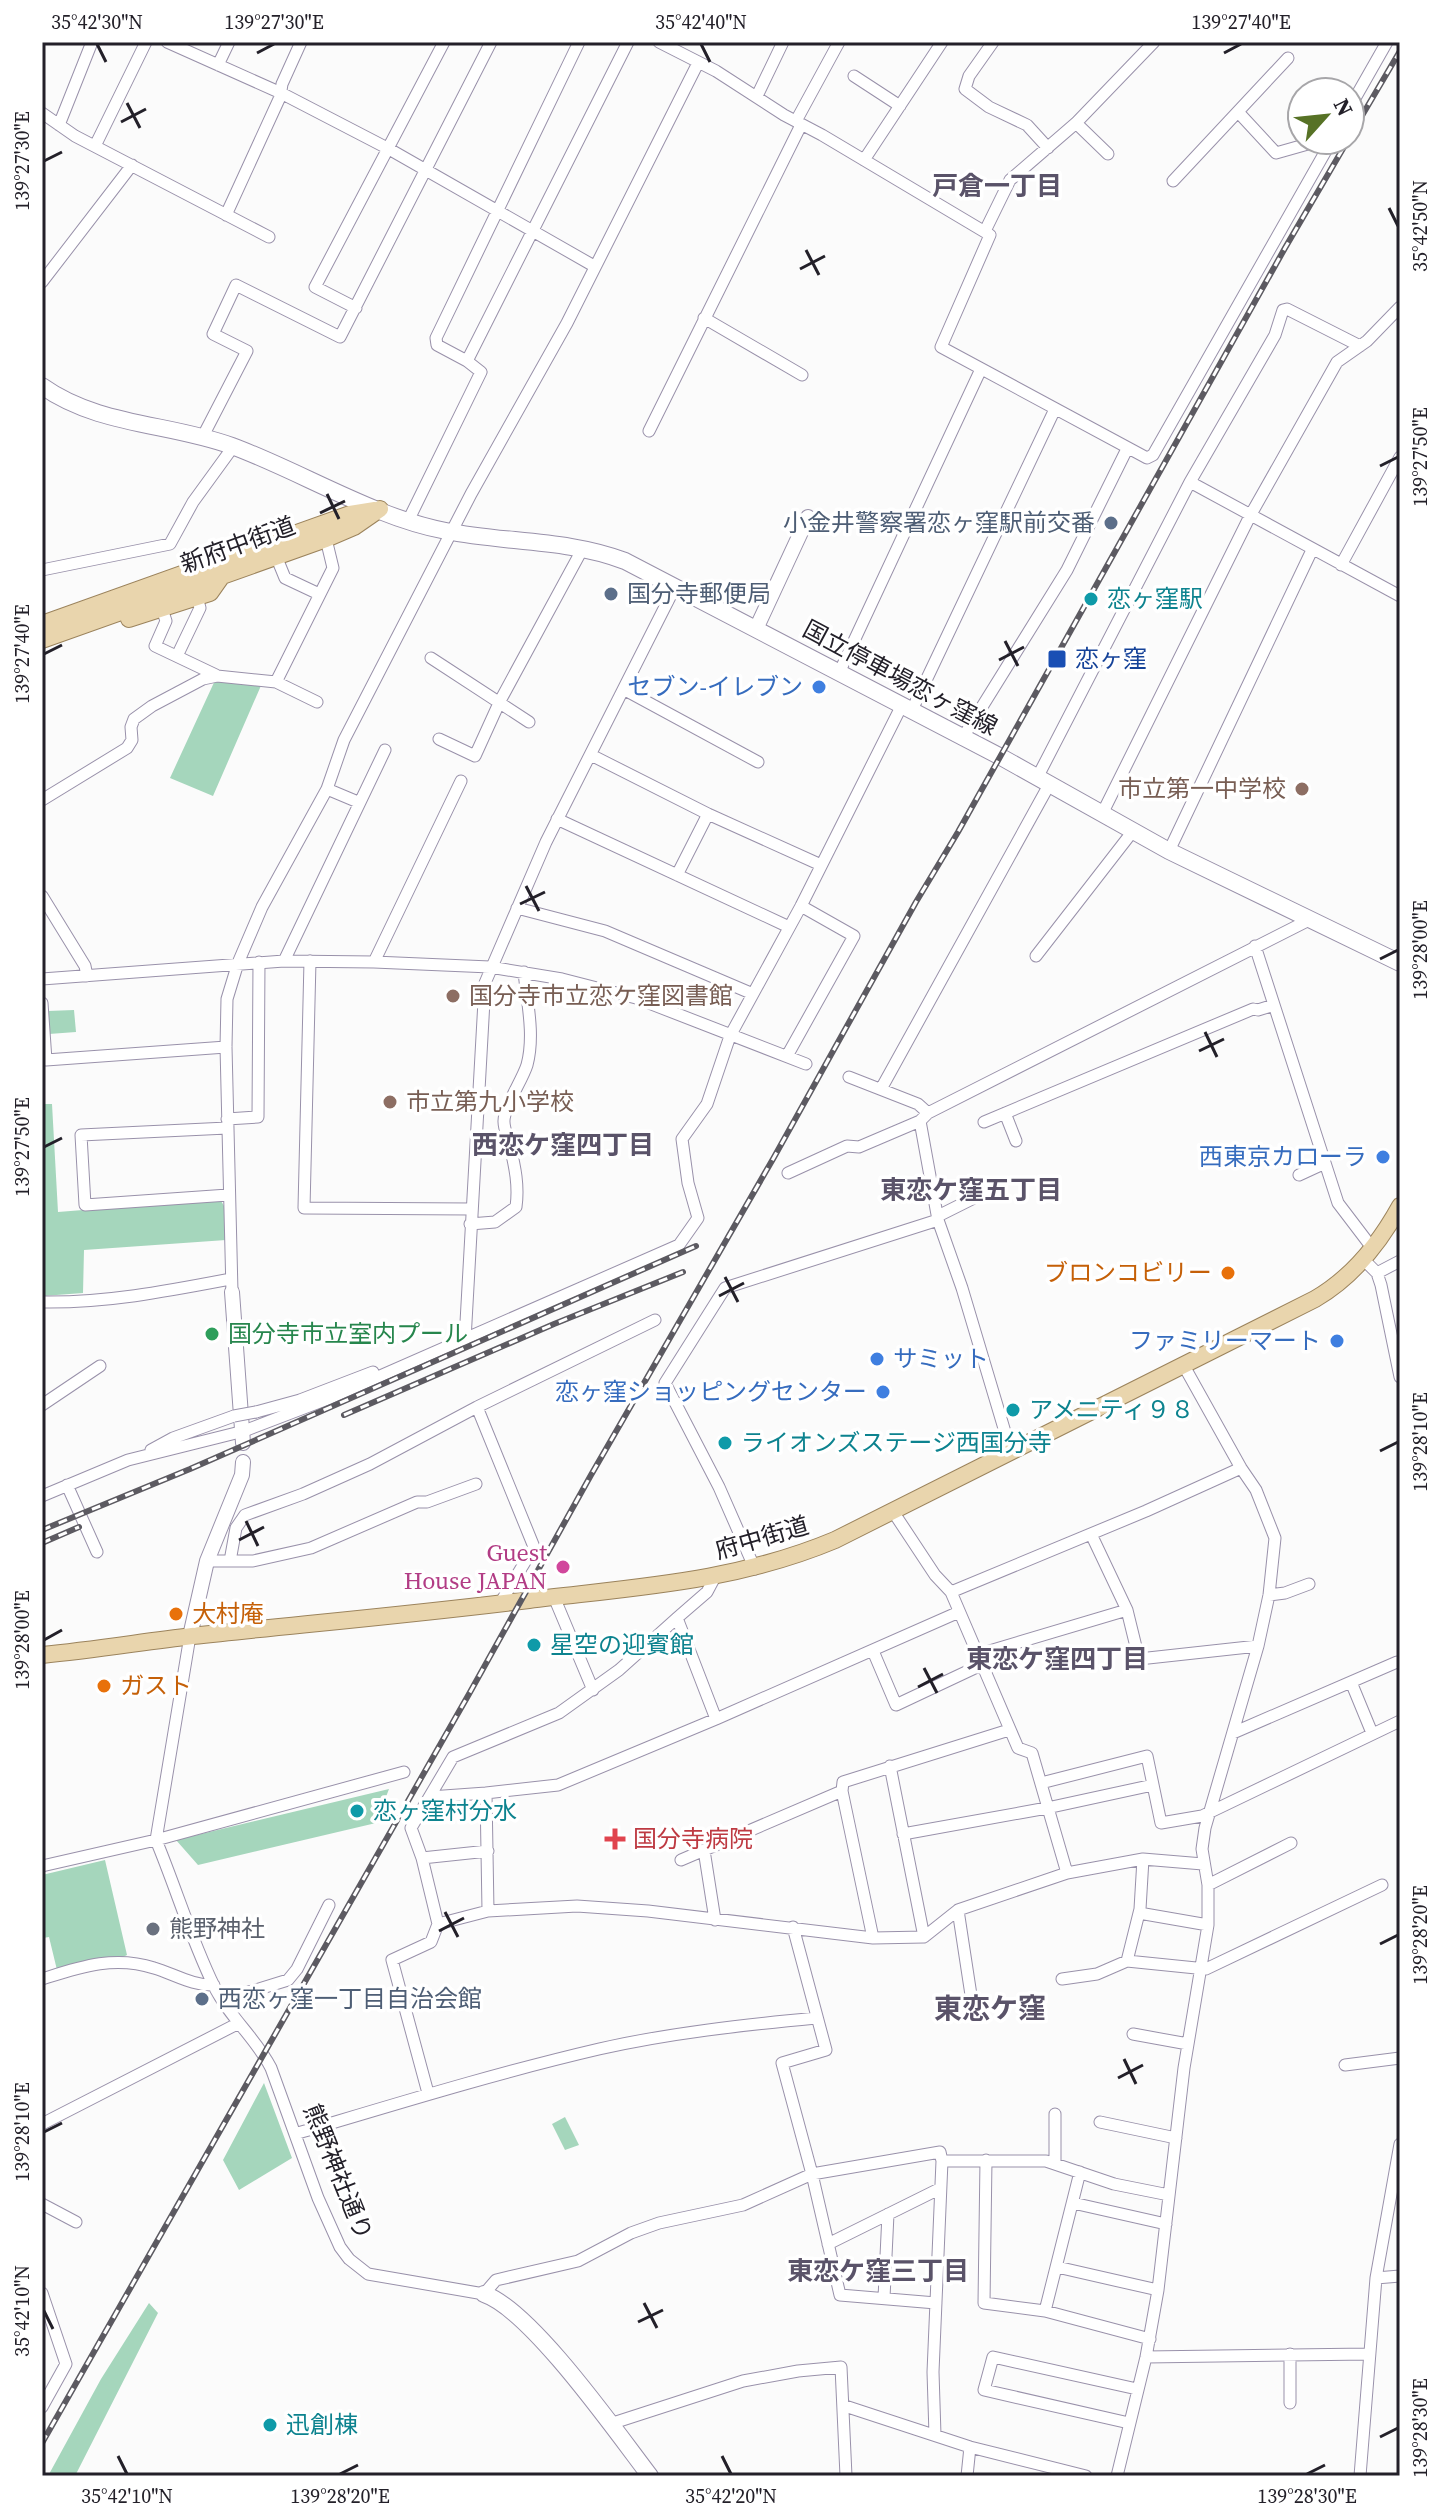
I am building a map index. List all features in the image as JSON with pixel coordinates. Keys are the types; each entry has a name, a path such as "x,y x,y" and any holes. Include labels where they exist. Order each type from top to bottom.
{"main road":[{"name":"国立停車場恋ヶ窪線","path":"42,386 71,404 100,415 233,447 408,521 452,532 583,548 625,561 1169,851 1400,963"},
{"name":"新府中街道","path":"42,640 326,539 354,527 380,509"},
{"name":"新府中街道","path":"42,624 350,514 380,509"},
{"path":"115,614 134,619 210,593 222,576"},
{"name":"府中街道","path":"44,1651 498,1605 715,1577 788,1559 835,1540 1315,1299 1345,1278 1368,1254 1400,1206"},
{"name":"熊野神社通り","path":"484,2294 506,2306 539,2339 650,2476"}],"street":[{"path":"59,125 92,42"},
{"path":"95,146 146,42"},
{"path":"167,42 281,93 389,149 594,266"},
{"path":"218,65 229,42"},
{"path":"226,215 301,42"},
{"path":"356,308 315,287 444,42"},
{"path":"202,438 247,351 213,334 236,285 340,337 491,42"},
{"path":"408,521 481,372 437,345 436,338 579,42"},
{"path":"467,361 628,42"},
{"path":"659,42 757,96 990,235 941,347 1147,458 1153,455 1323,156"},
{"path":"757,96 783,42"},
{"path":"649,431 839,42"},
{"path":"864,160 942,42"},
{"path":"993,42 969,76 965,89 989,107 1027,125 1048,148"},
{"path":"985,231 1010,180 1076,123 1154,42"},
{"path":"1366,79 1387,42"},
{"path":"1173,181 1288,58"},
{"path":"244,1437 232,1285 226,1047 227,999 238,963 262,907 327,789 344,740 490,459 567,323 698,63"},
{"path":"854,76 900,106"},
{"path":"42,113 95,146 269,237"},
{"path":"1239,113 1276,153 1286,150"},
{"path":"1076,123 1108,154"},
{"path":"42,282 132,165"},
{"path":"1102,814 1250,516 1337,362 1360,346 1400,307"},
{"path":"881,1089 1043,782 1190,482 1275,335 1283,310 1287,309 1360,346"},
{"path":"704,318 802,375"},
{"path":"839,673 981,369"},
{"path":"132,1459 244,1437 679,1245 698,1218 688,1183 682,1139 707,1104 730,1036 906,709 1055,409"},
{"path":"42,570 170,544 193,502 233,447"},
{"path":"962,739 1067,570 1127,449"},
{"path":"1341,565 1400,457"},
{"path":"1190,482 1400,596"},
{"path":"756,629 808,517"},
{"path":"276,682 333,568 326,539"},
{"path":"439,739 475,756 500,701 583,548"},
{"path":"1169,851 1312,550"},
{"path":"276,556 285,578 319,594"},
{"path":"465,1340 485,983 557,819 675,587"},
{"path":"177,656 200,608 197,597"},
{"path":"162,609 166,621 155,646 217,676 276,682 317,702"},
{"path":"431,658 529,722"},
{"path":"42,800 127,748 132,740 134,719 142,713 193,683 217,676"},
{"path":"625,690 758,762"},
{"path":"284,961 385,750"},
{"path":"591,755 708,814 821,865"},
{"path":"374,962 461,781"},
{"path":"327,789 358,802"},
{"path":"677,875 708,814"},
{"path":"557,819 789,927"},
{"path":"1036,956 1133,831"},
{"path":"42,896 85,966 87,976"},
{"path":"787,1056 854,936 801,906"},
{"path":"517,908 605,931 753,994"},
{"path":"788,1173 847,1146 859,1147 924,1117 1311,919"},
{"path":"1255,946 1338,1203 1368,1254 1395,1323 1400,1377"},
{"path":"42,979 284,961 490,967 636,998 806,1064"},
{"path":"310,961 304,1208 471,1209"},
{"path":"228,1195 85,1205 81,1135 227,1124 258,1117 259,962"},
{"path":"470,1224 495,1222 516,1207 515,1164 504,1120 528,1061 530,1031 524,972"},
{"path":"42,1003 46,1060 226,1047"},
{"path":"984,1122 1239,1014 1274,1005"},
{"path":"849,1077 918,1104 924,1117 938,1218 1011,1452"},
{"path":"1005,1113 1016,1141"},
{"path":"1299,1175 1325,1163"},
{"path":"755,1569 719,1487 665,1383 725,1288 938,1218 994,1188"},
{"path":"1377,1273 1400,1261"},
{"path":"42,1302 73,1303 232,1285"},
{"path":"230,1561 236,1528 245,1515 303,1494 370,1464 477,1407 655,1320"},
{"path":"42,1405 100,1366"},
{"path":"1117,2476 1150,2339 1188,2044 1208,1925 1208,1885 1203,1864 1205,1828 1258,1646 1269,1595 1275,1538 1256,1490 1184,1366"},
{"path":"42,1496 132,1459 173,1438 234,1416 300,1400 372,1372 382,1375"},
{"path":"477,1407 534,1547 498,1605"},
{"path":"156,1840 190,1636 207,1561 242,1475 243,1462"},
{"path":"951,1592 1241,1468"},
{"path":"207,1561 253,1561 311,1548 417,1502 427,1502 476,1484"},
{"path":"67,1485 97,1552"},
{"path":"892,1510 935,1575 951,1592 1018,1748 1032,1753 1067,1873"},
{"path":"1091,1534 1127,1610 1139,1659 1258,1646"},
{"path":"428,2093 392,1960 431,1942 438,1924 422,1858 411,1828 453,1757 540,1723 593,1690 707,1592 715,1577"},
{"path":"1269,1595 1309,1584"},
{"path":"554,1597 593,1690"},
{"path":"873,1651 896,1705 979,1660 1127,1610"},
{"path":"430,1797 558,1785 959,1612"},
{"path":"677,1618 716,1719"},
{"path":"1233,1733 1397,1662"},
{"path":"1351,1682 1372,1733"},
{"path":"1041,1783 1147,1756 1161,1823 1210,1812 1400,1721"},
{"path":"873,1938 842,1791 843,1782 1009,1730"},
{"path":"890,1766 924,1937"},
{"path":"42,1866 156,1840 404,1772"},
{"path":"903,1834 1153,1785"},
{"path":"681,1860 842,1791"},
{"path":"486,1793 488,1911"},
{"name":"熊野神社通り","path":"156,1840 214,1985 237,2024 267,2060 340,2247 358,2268 368,2274 484,2294"},
{"path":"1208,1885 1291,1843"},
{"path":"704,1850 715,1920"},
{"path":"422,1858 488,1851"},
{"path":"438,1924 488,1911 577,1906 873,1938 924,1937 958,1910 1067,1873 1143,1859 1203,1864"},
{"path":"1127,1961 1139,1913 1143,1859"},
{"path":"1062,1979 1097,1974 1127,1961 1206,1969 1382,1885"},
{"path":"223,2000 288,1980 297,1969 329,1905"},
{"path":"958,1910 971,1995"},
{"path":"1139,1913 1208,1925"},
{"path":"793,1927 826,2050 782,2063 840,2295 936,2303"},
{"path":"42,1979 91,1964 110,1962 151,1967 202,1986 214,1985"},
{"path":"295,2134 428,2093 601,2049 733,2025 816,2018"},
{"path":"42,2124 237,2024"},
{"path":"1133,2034 1188,2044"},
{"path":"1345,2065 1400,2058"},
{"path":"1055,2114 1055,2163"},
{"path":"1100,2122 1176,2138"},
{"path":"1360,2476 1376,2278 1400,2144"},
{"path":"484,2294 496,2280 578,2261 631,2233 659,2223 743,2205 812,2174 940,2152 933,2372 935,2435"},
{"path":"986,2160 984,2303 1045,2311 1150,2339"},
{"path":"942,2161 1055,2163 1114,2184 1169,2195"},
{"path":"1045,2311 1080,2172"},
{"path":"828,2244 939,2189"},
{"path":"1073,2203 1166,2224"},
{"path":"42,2204 76,2222"},
{"path":"884,2298 888,2214"},
{"path":"1057,2267 1158,2290"},
{"path":"1376,2278 1400,2276"},
{"path":"42,2293 47,2323 66,2364 42,2407"},
{"path":"1290,2354 1290,2403"},
{"path":"1146,2357 1369,2354"},
{"path":"1129,2423 984,2390 993,2357 1137,2389"},
{"path":"610,2424 743,2381 841,2367 846,2476"},
{"path":"845,2406 970,2447 1086,2476"},
{"path":"967,2476 970,2447"}],"green space":[{"path":"217,676 263,681 213,796 170,778"},
{"path":"74,1010 76,1032 49,1034 48,1011"},
{"path":"42,1086 43,1104 52,1104 58,1212 220,1199 224,1206 226,1240 84,1250 83,1293 43,1296"},
{"path":"389,1789 376,1823 198,1865 176,1840"},
{"path":"105,1860 127,1955 119,1959 90,1960 57,1970 49,1937 43,1938 42,1935 42,1875"},
{"path":"264,2083 292,2158 239,2190 223,2160"},
{"path":"565,2117 579,2145 565,2150 552,2124"},
{"path":"149,2303 158,2313 75,2476 48,2476 101,2379"}],"railway":[{"path":"1366,109 1400,51"},
{"path":"42,2443 773,1159 1339,156"},
{"path":"42,1530 190,1469 696,1246"},
{"path":"344,1415 683,1272"},
{"path":"42,1543 79,1527"}],"place":[{"name":"小金井警察署恋ヶ窪駅前交番","path":"1111,523"},
{"name":"国分寺郵便局","path":"611,594"},
{"name":"恋ヶ窪駅","path":"1091,599"},
{"name":"恋ヶ窪","path":"1057,659"},
{"name":"セブン-イレブン","path":"819,687"},
{"name":"市立第一中学校","path":"1302,789"},
{"name":"国分寺市立恋ケ窪図書館","path":"453,996"},
{"name":"市立第九小学校","path":"390,1102"},
{"name":"西東京カローラ","path":"1383,1157"},
{"name":"ブロンコビリー","path":"1228,1273"},
{"name":"国分寺市立室内プール","path":"212,1334"},
{"name":"ファミリーマート","path":"1337,1341"},
{"name":"サミット","path":"877,1359"},
{"name":"恋ヶ窪ショッピングセンター","path":"883,1392"},
{"name":"アメニティ９８","path":"1013,1410"},
{"name":"ライオンズステージ西国分寺","path":"725,1443"},
{"name":"Guest House JAPAN","path":"563,1567"},
{"name":"大村庵","path":"176,1614"},
{"name":"星空の迎賓館","path":"534,1645"},
{"name":"ガスト","path":"104,1686"},
{"name":"恋ヶ窪村分水","path":"357,1811"},
{"name":"国分寺病院","path":"615,1839"},
{"name":"熊野神社","path":"153,1929"},
{"name":"西恋ヶ窪一丁目自治会館","path":"202,1999"},
{"name":"迅創棟","path":"270,2425"}],"district":[{"name":"戸倉一丁目","path":"997,186"},
{"name":"西恋ケ窪四丁目","path":"563,1145"},
{"name":"東恋ケ窪五丁目","path":"971,1190"},
{"name":"東恋ケ窪四丁目","path":"1057,1659"},
{"name":"東恋ケ窪","path":"990,2008"},
{"name":"東恋ケ窪三丁目","path":"878,2271"}]}
